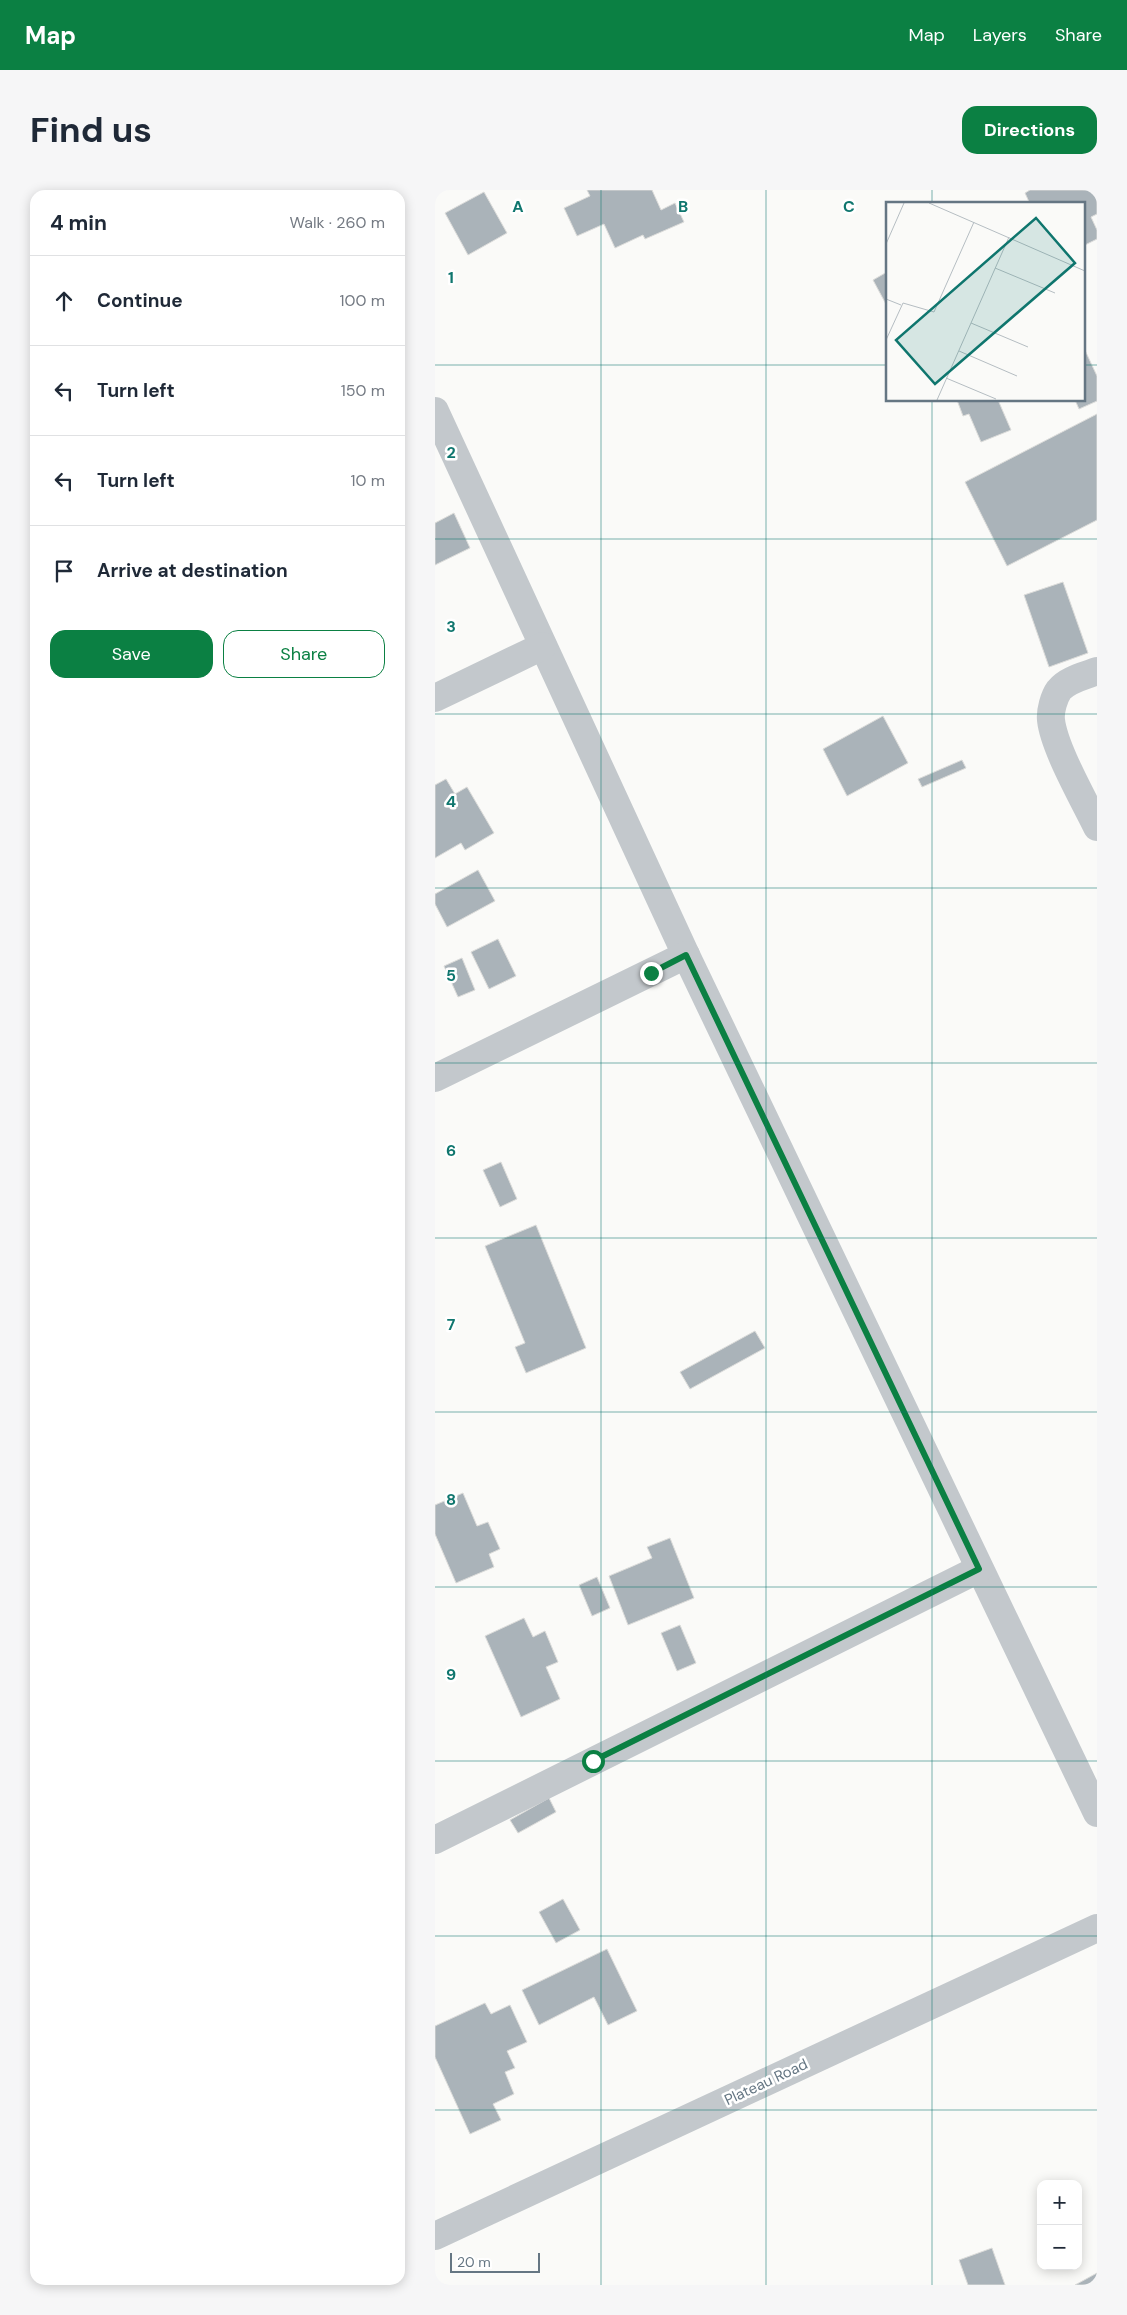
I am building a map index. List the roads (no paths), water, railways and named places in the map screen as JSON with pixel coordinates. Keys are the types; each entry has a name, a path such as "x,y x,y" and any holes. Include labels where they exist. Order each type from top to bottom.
{"street":[{"path":"435,411 686,955 1097,1813"},
{"path":"435,698 543,646"},
{"path":"1097,671 1069,682 1059,690 1054,701 1051,719 1061,751 1097,827"},
{"path":"435,1078 686,955"},
{"path":"435,1840 979,1569"},
{"name":"Plateau Road","path":"435,2236 1097,1928"}]}
